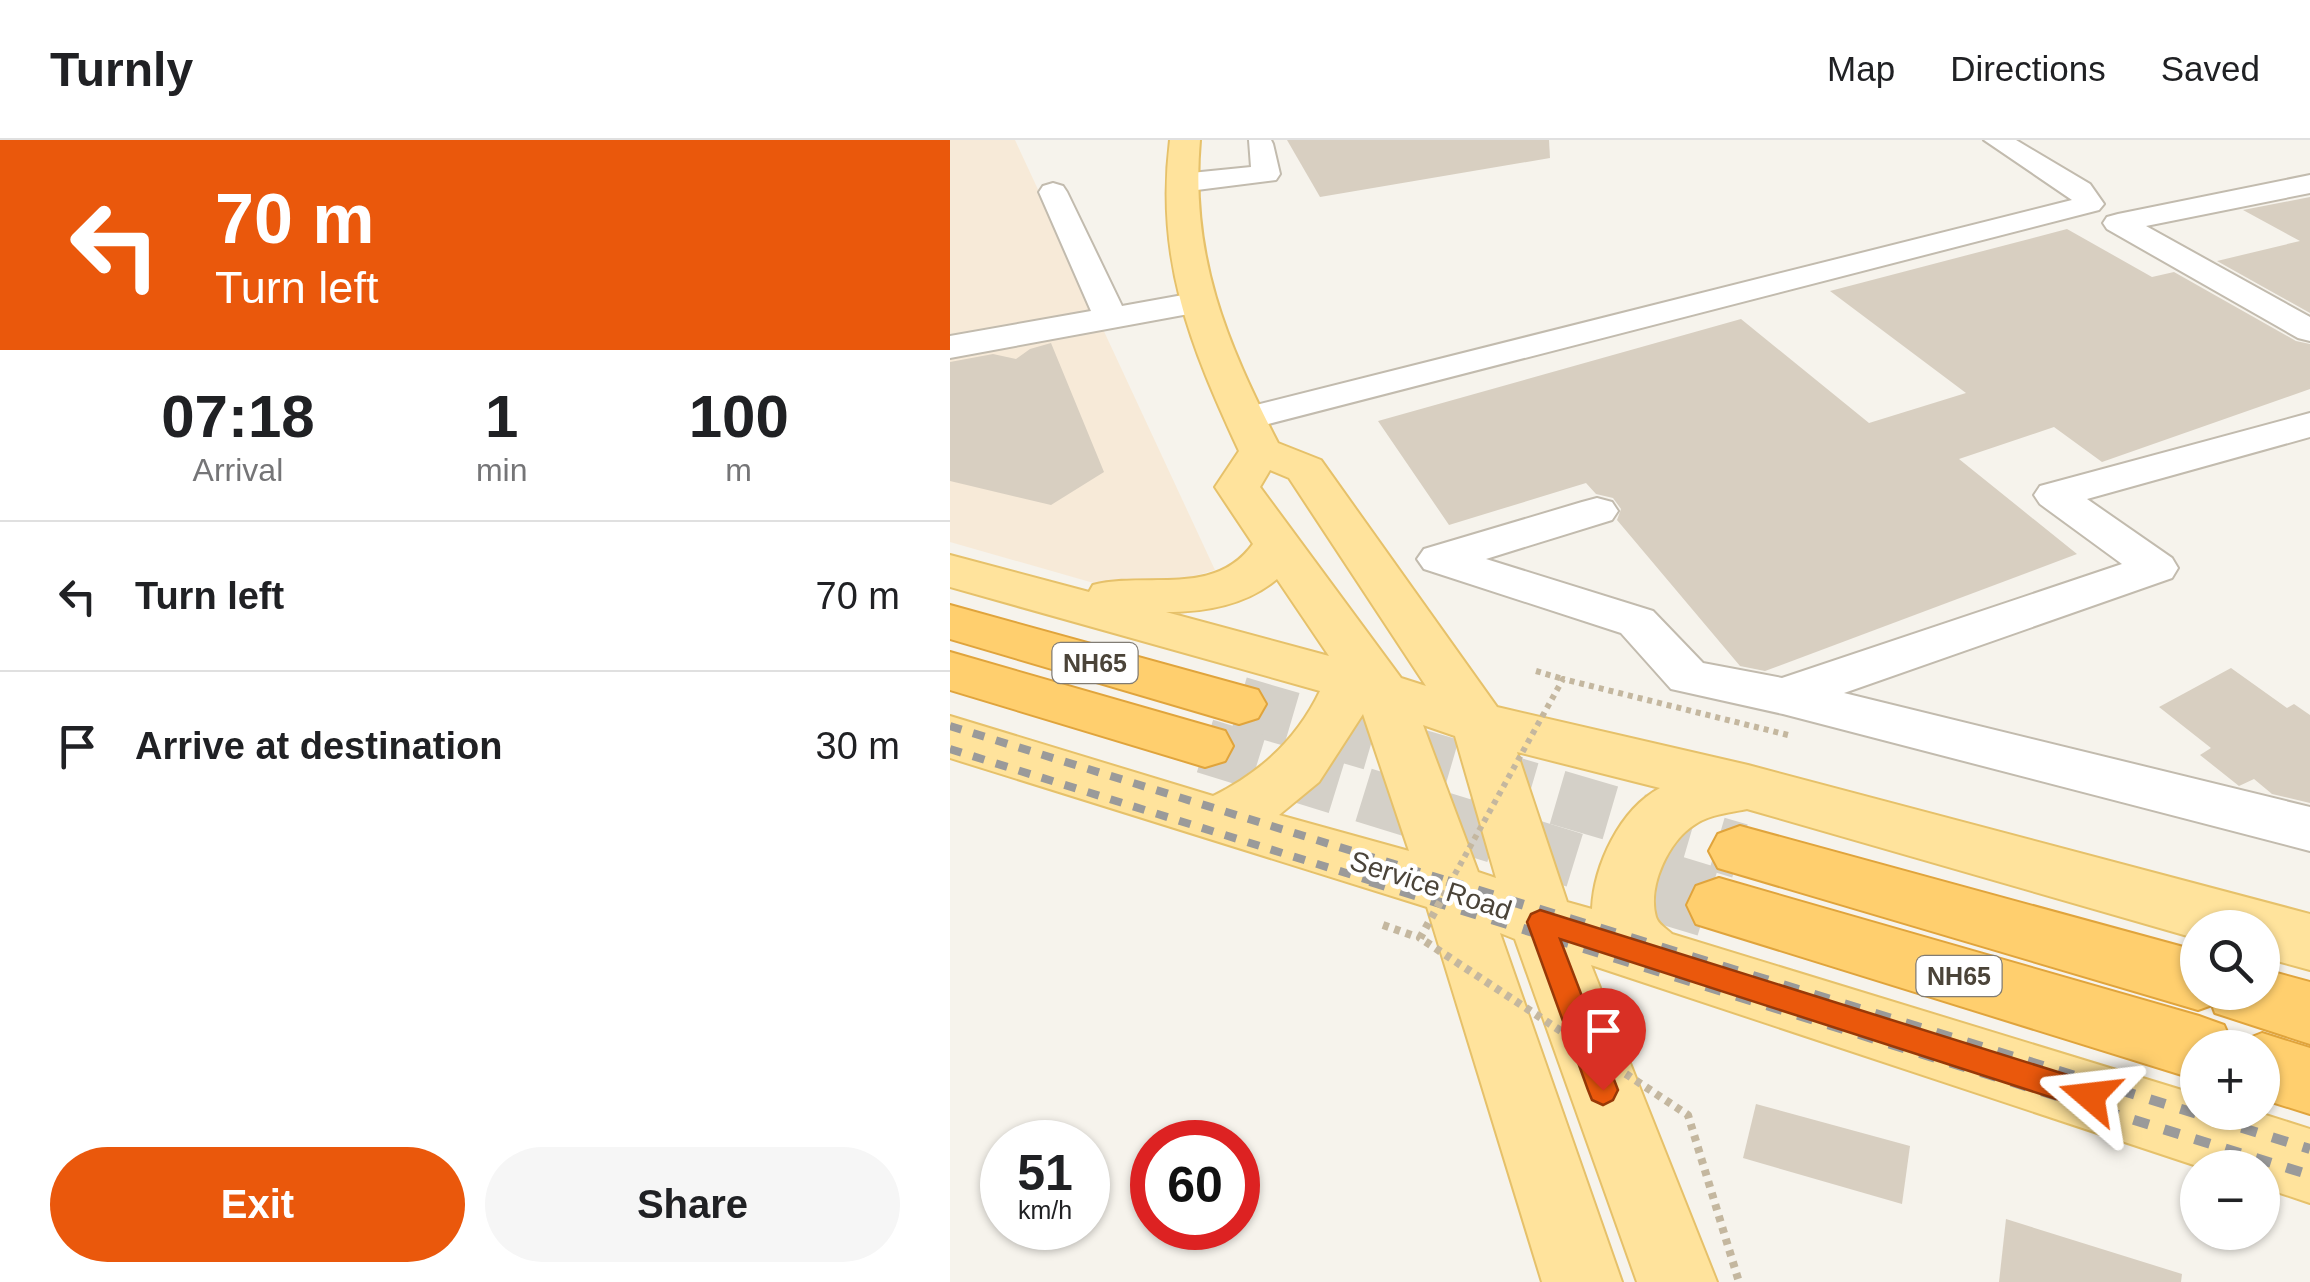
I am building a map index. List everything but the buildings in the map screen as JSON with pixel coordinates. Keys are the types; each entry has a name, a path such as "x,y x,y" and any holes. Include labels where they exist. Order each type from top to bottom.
{"highway":[{"name":"NH65","path":"950,622 1240,704"},
{"name":"NH65","path":"950,671 1206,746"},
{"name":"NH65","path":"2180,977 1730,878 2180,1041"},
{"path":"2280,1004 2310,1013"},
{"path":"2280,1071 2310,1080"}],"main road":[{"path":"1185,140 1181,226 1194,303 1253,435 1305,469 1479,723 1540,922 1677,1282"},
{"path":"1253,435 1238,487 1368,689 1437,913 1582,1282"},
{"path":"1074,605 1114,596 1224,590 1245,584 1264,569 1277,545"},
{"path":"950,571 1479,723 1748,787 2194,910"},
{"path":"1217,821 1276,789 1301,767 1368,689"},
{"name":"Service Road","path":"950,737 1217,821 1437,913 1540,922 2310,1166"},
{"path":"1652,957 1627,932 1623,911 1644,842 1656,822 1692,799 1748,787"},
{"path":"2280,934 2310,942"}],"lane":[{"path":"1253,435 2089,204 2080,190 1997,140"},
{"path":"1181,183 1268,188 1260,144"},
{"path":"2310,184 2118,223 2310,330"},
{"path":"1053,192 1111,320"},
{"path":"950,347 1194,303"},
{"path":"1788,716 2156,568 2055,496 2310,425"},
{"path":"1379,577 1597,511"},
{"path":"1440,559 1636,622 1688,676 1788,716 2310,829"}],"path":[{"path":"1536,672 1788,716"},
{"path":"1383,925 1437,913 1563,679"},
{"path":"1437,913 1688,1114 1739,1282"}],"shaded area":[{"path":"950,140 1015,140 1215,570 1132,594 950,542"}],"tunnel":[{"path":"1239,704 1740,851"},
{"path":"1205,746 1648,883"},
{"path":"1640,881 1719,905"}],"railway":[{"path":"950,726 1455,883"},
{"path":"950,749 1378,883"},
{"path":"1370,881 2310,1175"},
{"path":"1447,881 2310,1149"}],"route":[{"path":"1603,1090 1540,922 2090,1096"}]}
